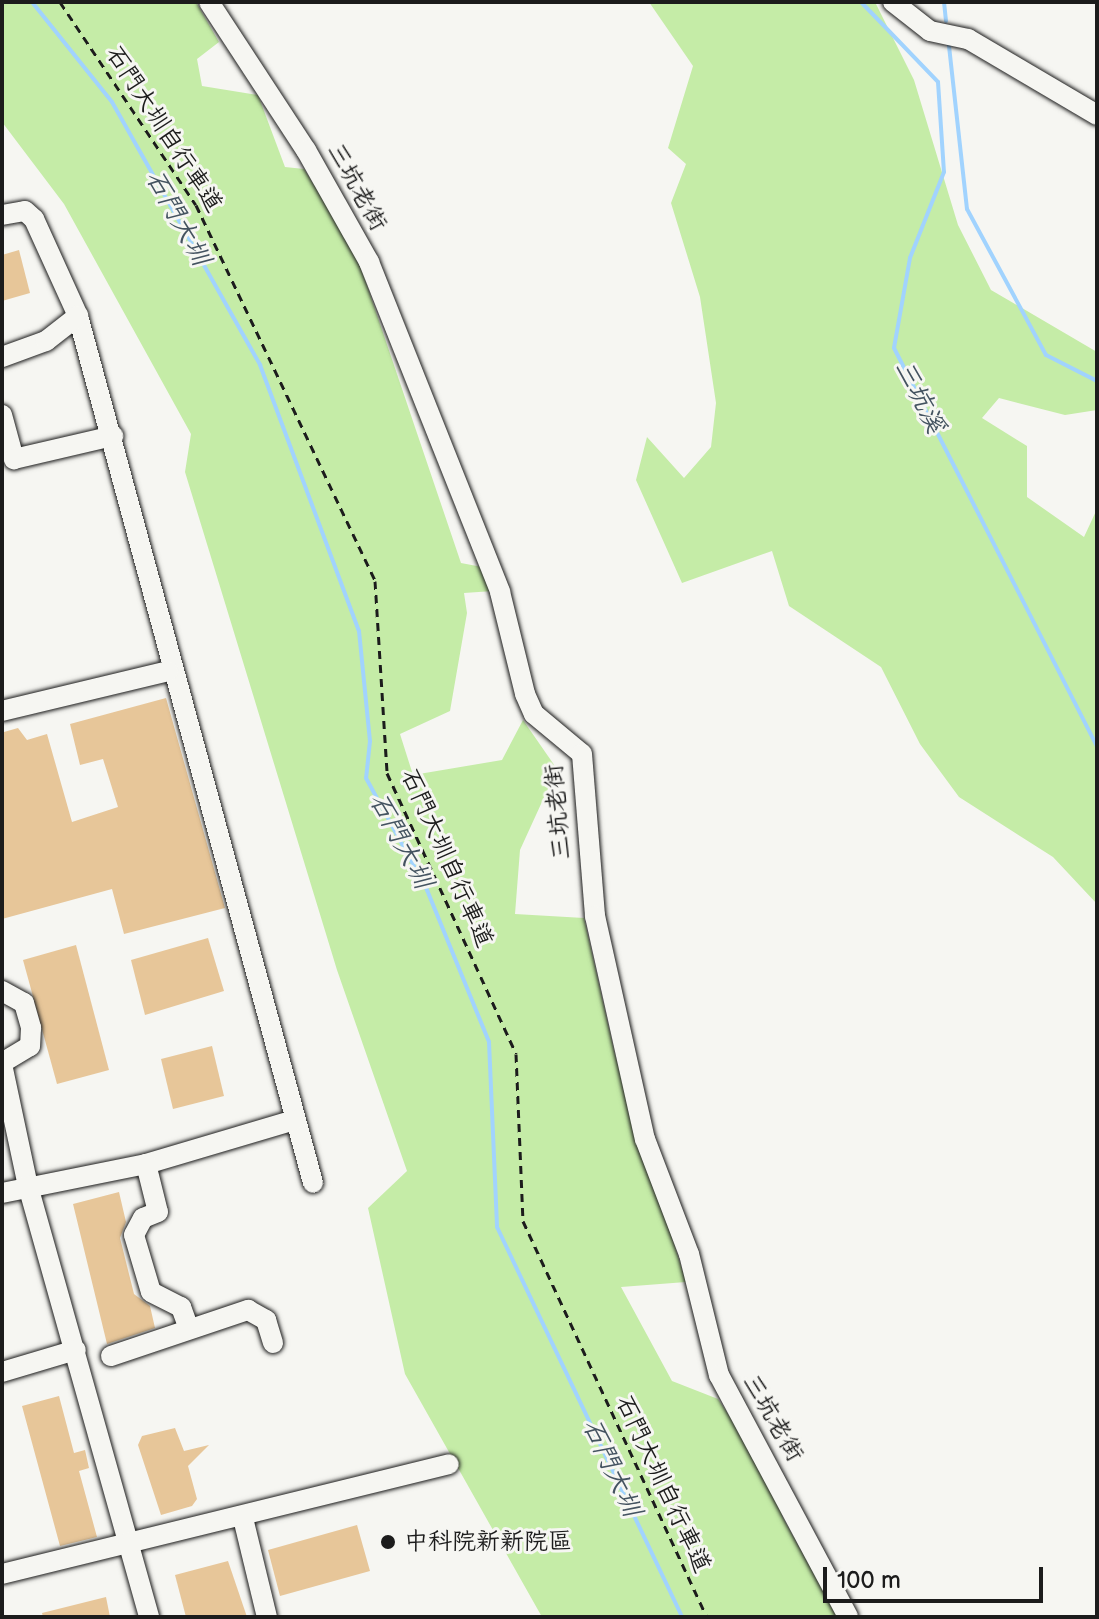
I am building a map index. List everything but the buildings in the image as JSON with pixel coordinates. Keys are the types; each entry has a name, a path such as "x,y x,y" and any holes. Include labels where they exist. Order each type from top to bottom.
{"street":[{"name":"三坑老街","path":"209,2 306,150 369,262 500,592 525,694 534,714 582,754 595,916 645,1139 689,1254 719,1375 848,1617"},
{"path":"893,2 930,31 968,39 1097,115"},
{"path":"2,215 25,211 34,219 78,316 113,436 168,671 313,1183"},
{"path":"2,357 46,341 78,316"},
{"path":"2,415 14,459 113,436"},
{"path":"2,711 168,671"},
{"path":"2,991 24,1003 31,1028 30,1046 2,1064 28,1186 149,1617"},
{"path":"2,1193 146,1164 295,1120"},
{"path":"146,1164 158,1212 143,1218 134,1235 151,1292 181,1307 189,1329"},
{"path":"111,1356 189,1329 259,1311 273,1343"},
{"path":"2,1372 76,1350"},
{"path":"2,1574 130,1541 243,1518 449,1464"},
{"path":"243,1518 267,1617"}],"path":[{"name":"石門大圳自行車道","path":"60,2 196,205 375,581 387,773 516,1054 523,1221 707,1617"}],"green space":[{"path":"2,2 196,2 219,42 197,59 202,86 258,95 285,167 304,169 355,250 461,563 482,567 493,591 464,593 467,613 450,711 400,734 413,775 502,760 523,720 557,769 520,850 515,914 584,918 615,1055 686,1282 621,1287 672,1381 718,1399 768,1473 783,1518 838,1617 542,1617 405,1374 368,1208 407,1171 337,970 185,472 191,434 64,204 2,122"},
{"path":"649,2 875,2 914,80 958,225 991,290 1097,352 1097,410 1065,415 999,398 982,418 1027,446 1027,497 1084,537 1097,509 1097,904 1053,857 959,797 920,744 881,667 789,606 772,551 682,583 636,480 647,437 684,478 711,447 716,403 700,297 671,203 686,164 668,148 693,66"}],"waterway":[{"name":"石門大圳","path":"32,2 112,102 260,365 359,631 370,741 366,778 427,890 489,1042 497,1227 682,1617"},
{"name":"三坑溪","path":"861,2 938,82 944,172 910,258 894,348 1097,747"},
{"path":"944,2 946,21"},
{"path":"949,46 967,209 1046,355 1097,381"}],"place":[{"name":"中科院新新院區","path":"388,1542"}]}
